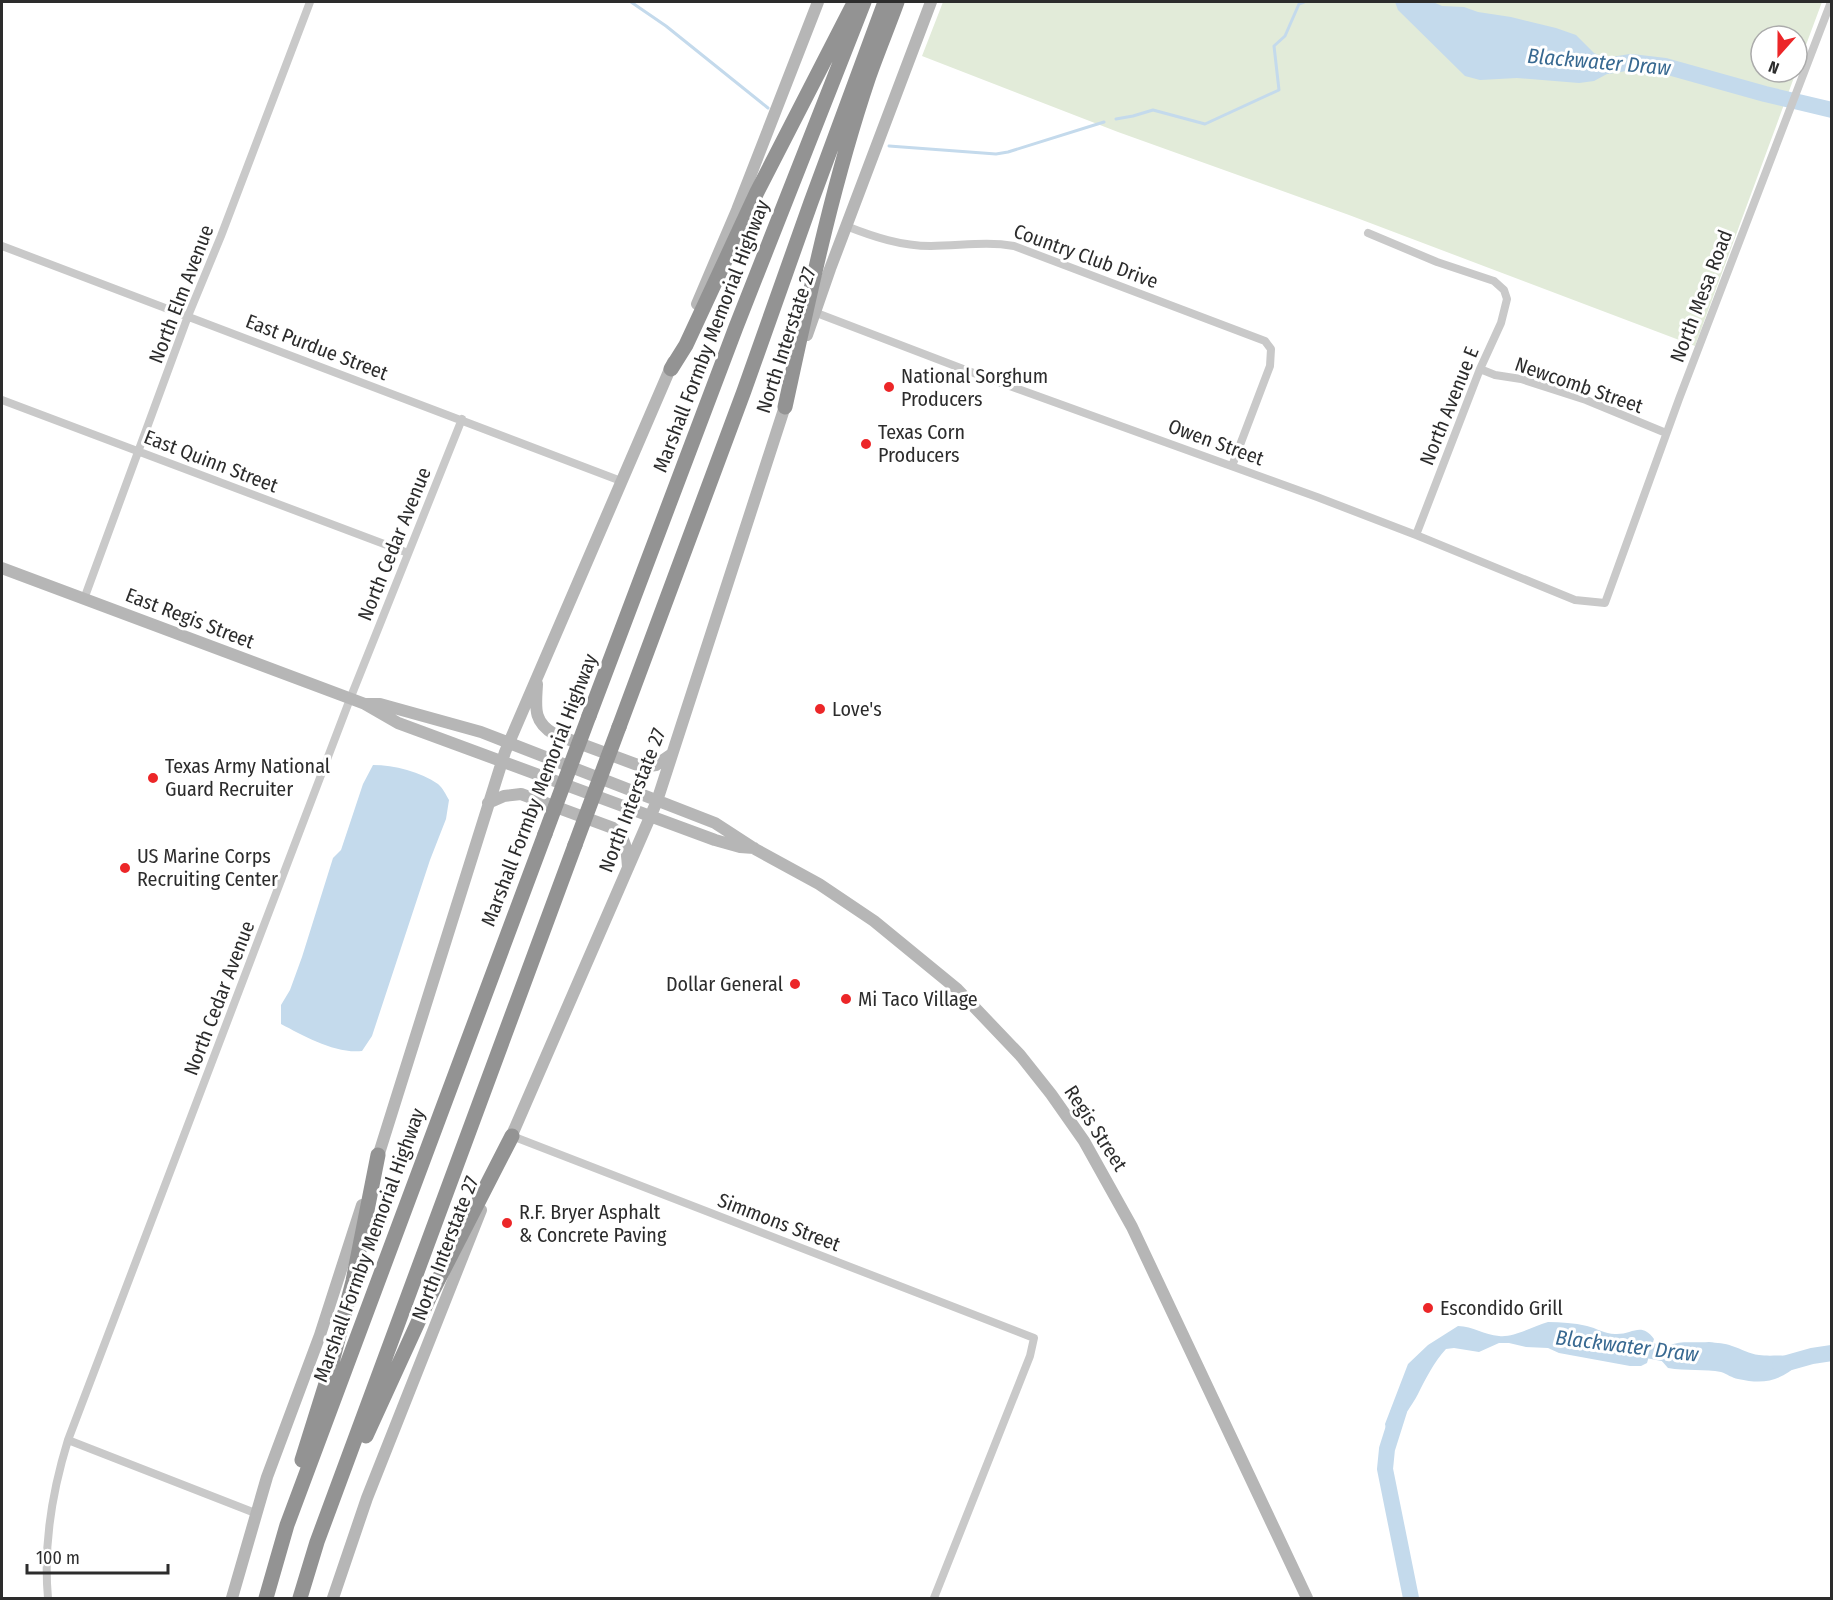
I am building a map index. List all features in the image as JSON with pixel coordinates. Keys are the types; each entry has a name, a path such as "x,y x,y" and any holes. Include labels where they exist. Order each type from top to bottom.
{"highway":[{"path":"670,369 686,345 757,192 855,2"},
{"name":"Marshall Formby Memorial Highway","path":"266,1599 287,1525 589,716 735,327 864,2"},
{"path":"300,1599 317,1542 744,391 885,2"},
{"path":"785,407 818,256 846,150 868,78 897,2"},
{"path":"317,1542 430,1296 512,1136"},
{"path":"287,1525 299,1470 329,1374 353,1281 378,1155"}],"main road":[{"path":"232,1599 255,1513 320,1335 502,762 670,369 818,2"},
{"name":"North Interstate 27","path":"333,1599 367,1498 484,1201 657,801 814,312 931,2"},
{"name":"East Regis Street","path":"2,568 365,704 398,723 502,762"},
{"path":"538,676 536,712 545,729 643,766 656,765 672,754"},
{"name":"East Regis Street","path":"365,704 380,704 418,713 509,743"},
{"name":"Regis Street","path":"509,743 715,823 755,849 840,897 874,921 930,965 989,1021 1051,1094 1084,1142 1128,1219 1307,1599"},
{"name":"Regis Street","path":"502,762 715,840 755,849"},
{"path":"488,803 504,796 521,794 613,828 621,835 625,844 628,868"}],"street":[{"name":"North Elm Avenue","path":"84,599 188,316 310,2"},
{"name":"North Mesa Road","path":"1605,603 1666,433 1831,2"},
{"name":"Country Club Drive","path":"846,226 889,241 913,244 932,246 983,242 1014,246 1265,341 1271,349 1270,366 1232,466"},
{"name":"North Avenue E","path":"1368,233 1437,262 1494,281 1504,290 1508,299 1416,535"},
{"name":"East Purdue Street","path":"2,246 621,481"},
{"name":"Owen Street","path":"814,312 1416,535 1575,600 1605,603"},
{"name":"Newcomb Street","path":"1480,369 1495,375 1521,379 1586,400 1666,433"},
{"name":"East Quinn Street","path":"2,400 408,553"},
{"name":"North Cedar Avenue","path":"48,1599 46,1576 49,1519 57,1476 68,1440 350,699 462,419"},
{"name":"Simmons Street","path":"512,1136 1034,1338 1030,1356 934,1599"},
{"path":"68,1440 255,1513"}],"green space":[{"path":"943,2 1822,2 1809,37 1809,24 1749,24 1749,84 1792,84 1695,346 1349,215 1118,132 922,56"}],"water":[{"path":"1395,2 1433,2 1442,6 1464,7 1556,28 1576,35 1594,53 1603,57 1608,64 1607,74 1594,81 1579,83 1517,78 1480,80 1465,76 1398,10"},
{"path":"373,765 398,768 424,776 440,786 449,800 446,819 430,860 372,1036 362,1051 341,1050 320,1043 281,1024 281,1005 290,990 302,957 333,858 341,850 363,784"},
{"path":"1548,1322 1582,1325 1611,1334 1640,1330 1645,1331 1654,1339 1647,1363 1641,1366 1630,1366 1559,1353 1548,1348 1526,1347 1509,1343 1499,1343 1479,1352 1446,1349 1430,1370 1398,1431 1392,1432 1386,1429 1385,1424 1408,1364 1428,1345 1458,1326 1505,1336 1517,1334"},
{"path":"1709,1342 1727,1344 1764,1356 1796,1358 1800,1360 1800,1363 1779,1378 1756,1382 1715,1371 1668,1368 1661,1360 1663,1352 1672,1344"}],"waterway":[{"path":"631,2 666,26 768,108"},
{"path":"1116,119 1153,110 1205,124 1279,90 1274,46 1285,36 1299,4 1304,2"},
{"name":"Blackwater Draw","path":"1586,64 1607,66 1631,62 1665,66 1832,110"},
{"path":"889,146 996,154 1104,122"},
{"name":"Blackwater Draw","path":"1631,1347 1682,1357"},
{"name":"Blackwater Draw","path":"1780,1365 1832,1353"},
{"name":"Blackwater Draw","path":"1399,1411 1387,1449 1385,1469 1411,1598"}],"place":[{"name":"National Sorghum Producers","path":"889,387"},
{"name":"Texas Corn Producers","path":"866,444"},
{"name":"Love's","path":"820,709"},
{"name":"Texas Army National Guard Recruiter","path":"153,778"},
{"name":"US Marine Corps Recruiting Center","path":"125,868"},
{"name":"Dollar General","path":"795,984"},
{"name":"Mi Taco Village","path":"846,999"},
{"name":"R.F. Bryer Asphalt & Concrete Paving","path":"507,1223"},
{"name":"Escondido Grill","path":"1428,1308"}]}
